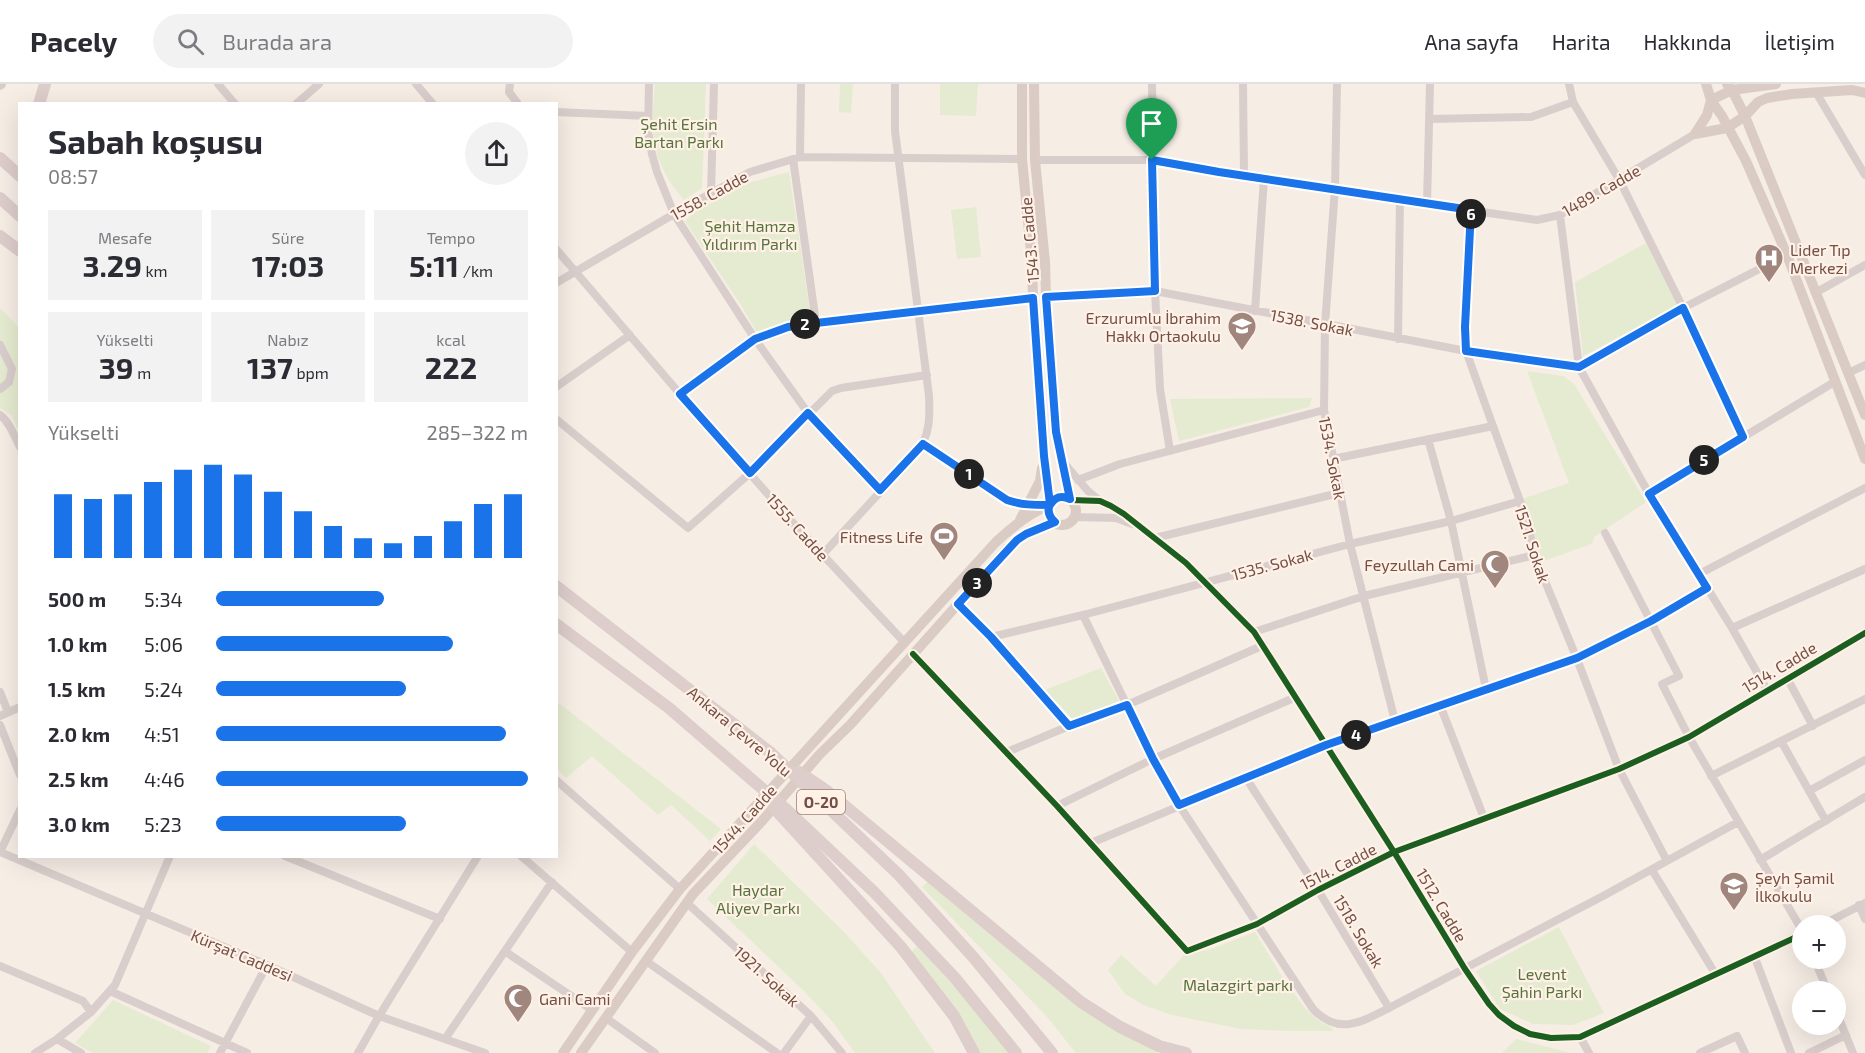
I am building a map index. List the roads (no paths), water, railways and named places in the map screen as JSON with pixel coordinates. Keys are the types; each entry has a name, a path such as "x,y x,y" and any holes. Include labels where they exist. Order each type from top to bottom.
{"highway":[{"path":"40,102 45,84"},
{"path":"0,158 18,174"},
{"path":"0,198 18,214"},
{"path":"0,236 18,250"},
{"name":"Ankara Çevre Yolu","path":"558,588 771,753 898,875 974,958 1052,1053"},
{"name":"Ankara Çevre Yolu","path":"558,625 669,708 787,810 874,892 955,978 1016,1053"},
{"path":"771,753 826,791 1081,1002 1129,1032 1159,1046 1186,1053"},
{"path":"739,770 901,947 954,1016 974,1053"}],"main road":[{"name":"1543. Cadde","path":"1022,84 1022,159 1032,263 1044,456 1050,505"},
{"name":"1543. Cadde","path":"1034,84 1035,160 1045,262 1056,432 1059,456 1070,500"},
{"path":"1706,84 1711,100 1746,161 1787,255 1865,459"},
{"path":"1695,134 1707,115 1711,100 1730,87 1776,84"},
{"path":"1730,87 1745,116 1797,241 1815,293 1865,415"},
{"path":"1695,134 1727,128 1745,116 1758,102 1767,98 1852,90 1865,93"},
{"path":"1018,524 1040,481 1044,456"},
{"path":"1061,497 1070,500 1076,510 1074,517 1068,523 1055,522 1050,517 1050,505 1053,500 1061,497"},
{"name":"1544. Cadde","path":"563,1053 632,952 680,889 988,550 1018,524 1050,505"},
{"name":"1544. Cadde","path":"581,1053 693,894 1017,540 1055,522"}],"street":[{"path":"218,84 233,102"},
{"path":"298,102 319,84"},
{"path":"416,84 431,102"},
{"path":"510,84 509,93 516,102"},
{"path":"649,84 648,132 652,154 674,214 755,339 808,413 880,490"},
{"path":"711,193 714,84"},
{"path":"801,84 796,158 816,323"},
{"path":"823,554 923,444 930,414 927,375 895,131 895,84"},
{"path":"1152,84 1155,291 1160,389 1170,451"},
{"path":"1243,84 1244,175"},
{"name":"1534. Sokak","path":"1337,84 1335,188 1325,325 1324,410 1350,544 1395,721"},
{"path":"1427,203 1431,84"},
{"path":"1569,84 1573,102 1620,181 1743,437"},
{"path":"1817,94 1865,175"},
{"path":"1430,119 1531,117 1573,102"},
{"path":"558,112 648,116"},
{"name":"1489. Cadde","path":"1035,160 1152,160 1537,220 1560,215 1695,134"},
{"name":"1558. Cadde","path":"558,283 750,172 796,158 1022,159"},
{"path":"1255,311 1264,178"},
{"path":"1398,339 1400,200"},
{"name":"1521. Sokak","path":"1471,210 1465,327 1466,351 1520,501 1535,555 1619,769 1666,861"},
{"path":"1560,215 1579,367 1649,494 1732,628 1767,690"},
{"name":"1555. Cadde","path":"558,251 680,394 905,643"},
{"path":"1579,367 1683,308 1787,255"},
{"path":"1815,293 1865,265"},
{"name":"1538. Sokak","path":"1046,297 1155,291 1398,339 1579,367"},
{"path":"680,394 755,339 788,327 1033,298"},
{"path":"558,386 630,335"},
{"path":"0,345 12,369 9,382 0,389"},
{"path":"1848,373 1865,365"},
{"path":"558,421 688,528 750,473 832,391 927,375"},
{"path":"1649,494 1836,381"},
{"path":"1078,480 1120,464 1324,410"},
{"path":"1,417 18,444"},
{"path":"1333,459 1493,426"},
{"path":"1428,439 1451,521 1486,689"},
{"path":"923,444 1007,500 1029,506 1050,505"},
{"name":"1512. Cadde","path":"1059,456 1078,480 1100,501 1111,506 1186,563 1254,632 1395,852 1465,969 1489,1004 1514,1026 1530,1034 1551,1038 1580,1038 1792,939"},
{"path":"1699,574 1865,488"},
{"path":"1155,538 1340,493"},
{"path":"1070,500 1100,501"},
{"name":"1535. Sokak","path":"991,637 1350,544 1451,521 1520,501"},
{"name":"1512. Cadde","path":"1074,517 1116,518 1136,525"},
{"path":"1605,533 1679,676 1662,684 1689,737 1792,915"},
{"path":"1254,632 1364,596 1535,555"},
{"path":"1732,628 1865,569"},
{"path":"1091,843 1326,745 1577,658 1651,621 1707,588"},
{"path":"958,604 991,637 1069,726"},
{"path":"1083,615 1153,759 1179,805 1313,1008 1320,1016 1340,1025 1351,1025 1364,1021 1652,870 1738,822"},
{"name":"1514. Cadde","path":"913,654 1057,806 1187,951 1257,924 1318,890 1395,852 1619,769 1689,737 1865,633"},
{"path":"1007,752 1127,705 1264,645"},
{"path":"1787,678 1813,726"},
{"path":"0,692 4,714 18,708"},
{"path":"1057,806 1153,759 1296,697"},
{"path":"1712,776 1864,702"},
{"path":"1440,705 1484,818"},
{"path":"0,724 18,770"},
{"path":"1781,741 1826,821"},
{"path":"1809,791 1865,760"},
{"name":"1518. Sokak","path":"1246,778 1318,890 1389,1008"},
{"path":"558,782 680,889"},
{"path":"1760,860 1865,797"},
{"path":"0,852 3,837 18,813"},
{"name":"Kürşat Caddesi","path":"0,852 267,965 379,1016 445,1039 463,1050 485,1053"},
{"path":"36,1053 91,1012 115,985 169,858"},
{"path":"290,858 440,919"},
{"path":"358,1053 477,858"},
{"path":"523,858 632,952"},
{"path":"1652,870 1716,975"},
{"path":"445,1039 552,882"},
{"name":"1921. Sokak","path":"687,903 811,1016 842,1053"},
{"path":"1841,915 1862,904 1865,919"},
{"path":"506,952 592,1010"},
{"path":"1755,958 1791,1053"},
{"path":"646,961 777,1053"},
{"path":"220,1053 267,965"},
{"path":"0,966 83,1001 91,1012"},
{"path":"110,991 248,1053"},
{"path":"784,1053 811,1016"},
{"path":"606,1018 655,1053"},
{"path":"1809,1053 1846,1035 1853,1053"},
{"path":"1700,1053 1737,1036 1745,1053"},
{"path":"1580,1038 1589,1053"},
{"path":"57,1039 81,1053"}],"place":[{"name":"Lider Tıp Merkezi","path":"1769,284"},
{"name":"Erzurumlu İbrahim Hakkı Ortaokulu","path":"1242,352"},
{"name":"Fitness Life","path":"944,562"},
{"name":"Feyzullah Cami","path":"1495,590"},
{"name":"Şeyh Şamil İlkokulu","path":"1734,912"},
{"name":"Gani Cami","path":"518,1024"}],"park label":[{"name":"Şehit Ersin Bartan Parkı","path":"679,132"},
{"name":"Şehit Hamza Yıldırım Parkı","path":"750,234"},
{"name":"Haydar Aliyev Parkı","path":"758,898"},
{"name":"Levent Şahin Parkı","path":"1542,982"},
{"name":"Malazgirt parkı","path":"1238,984"}]}
